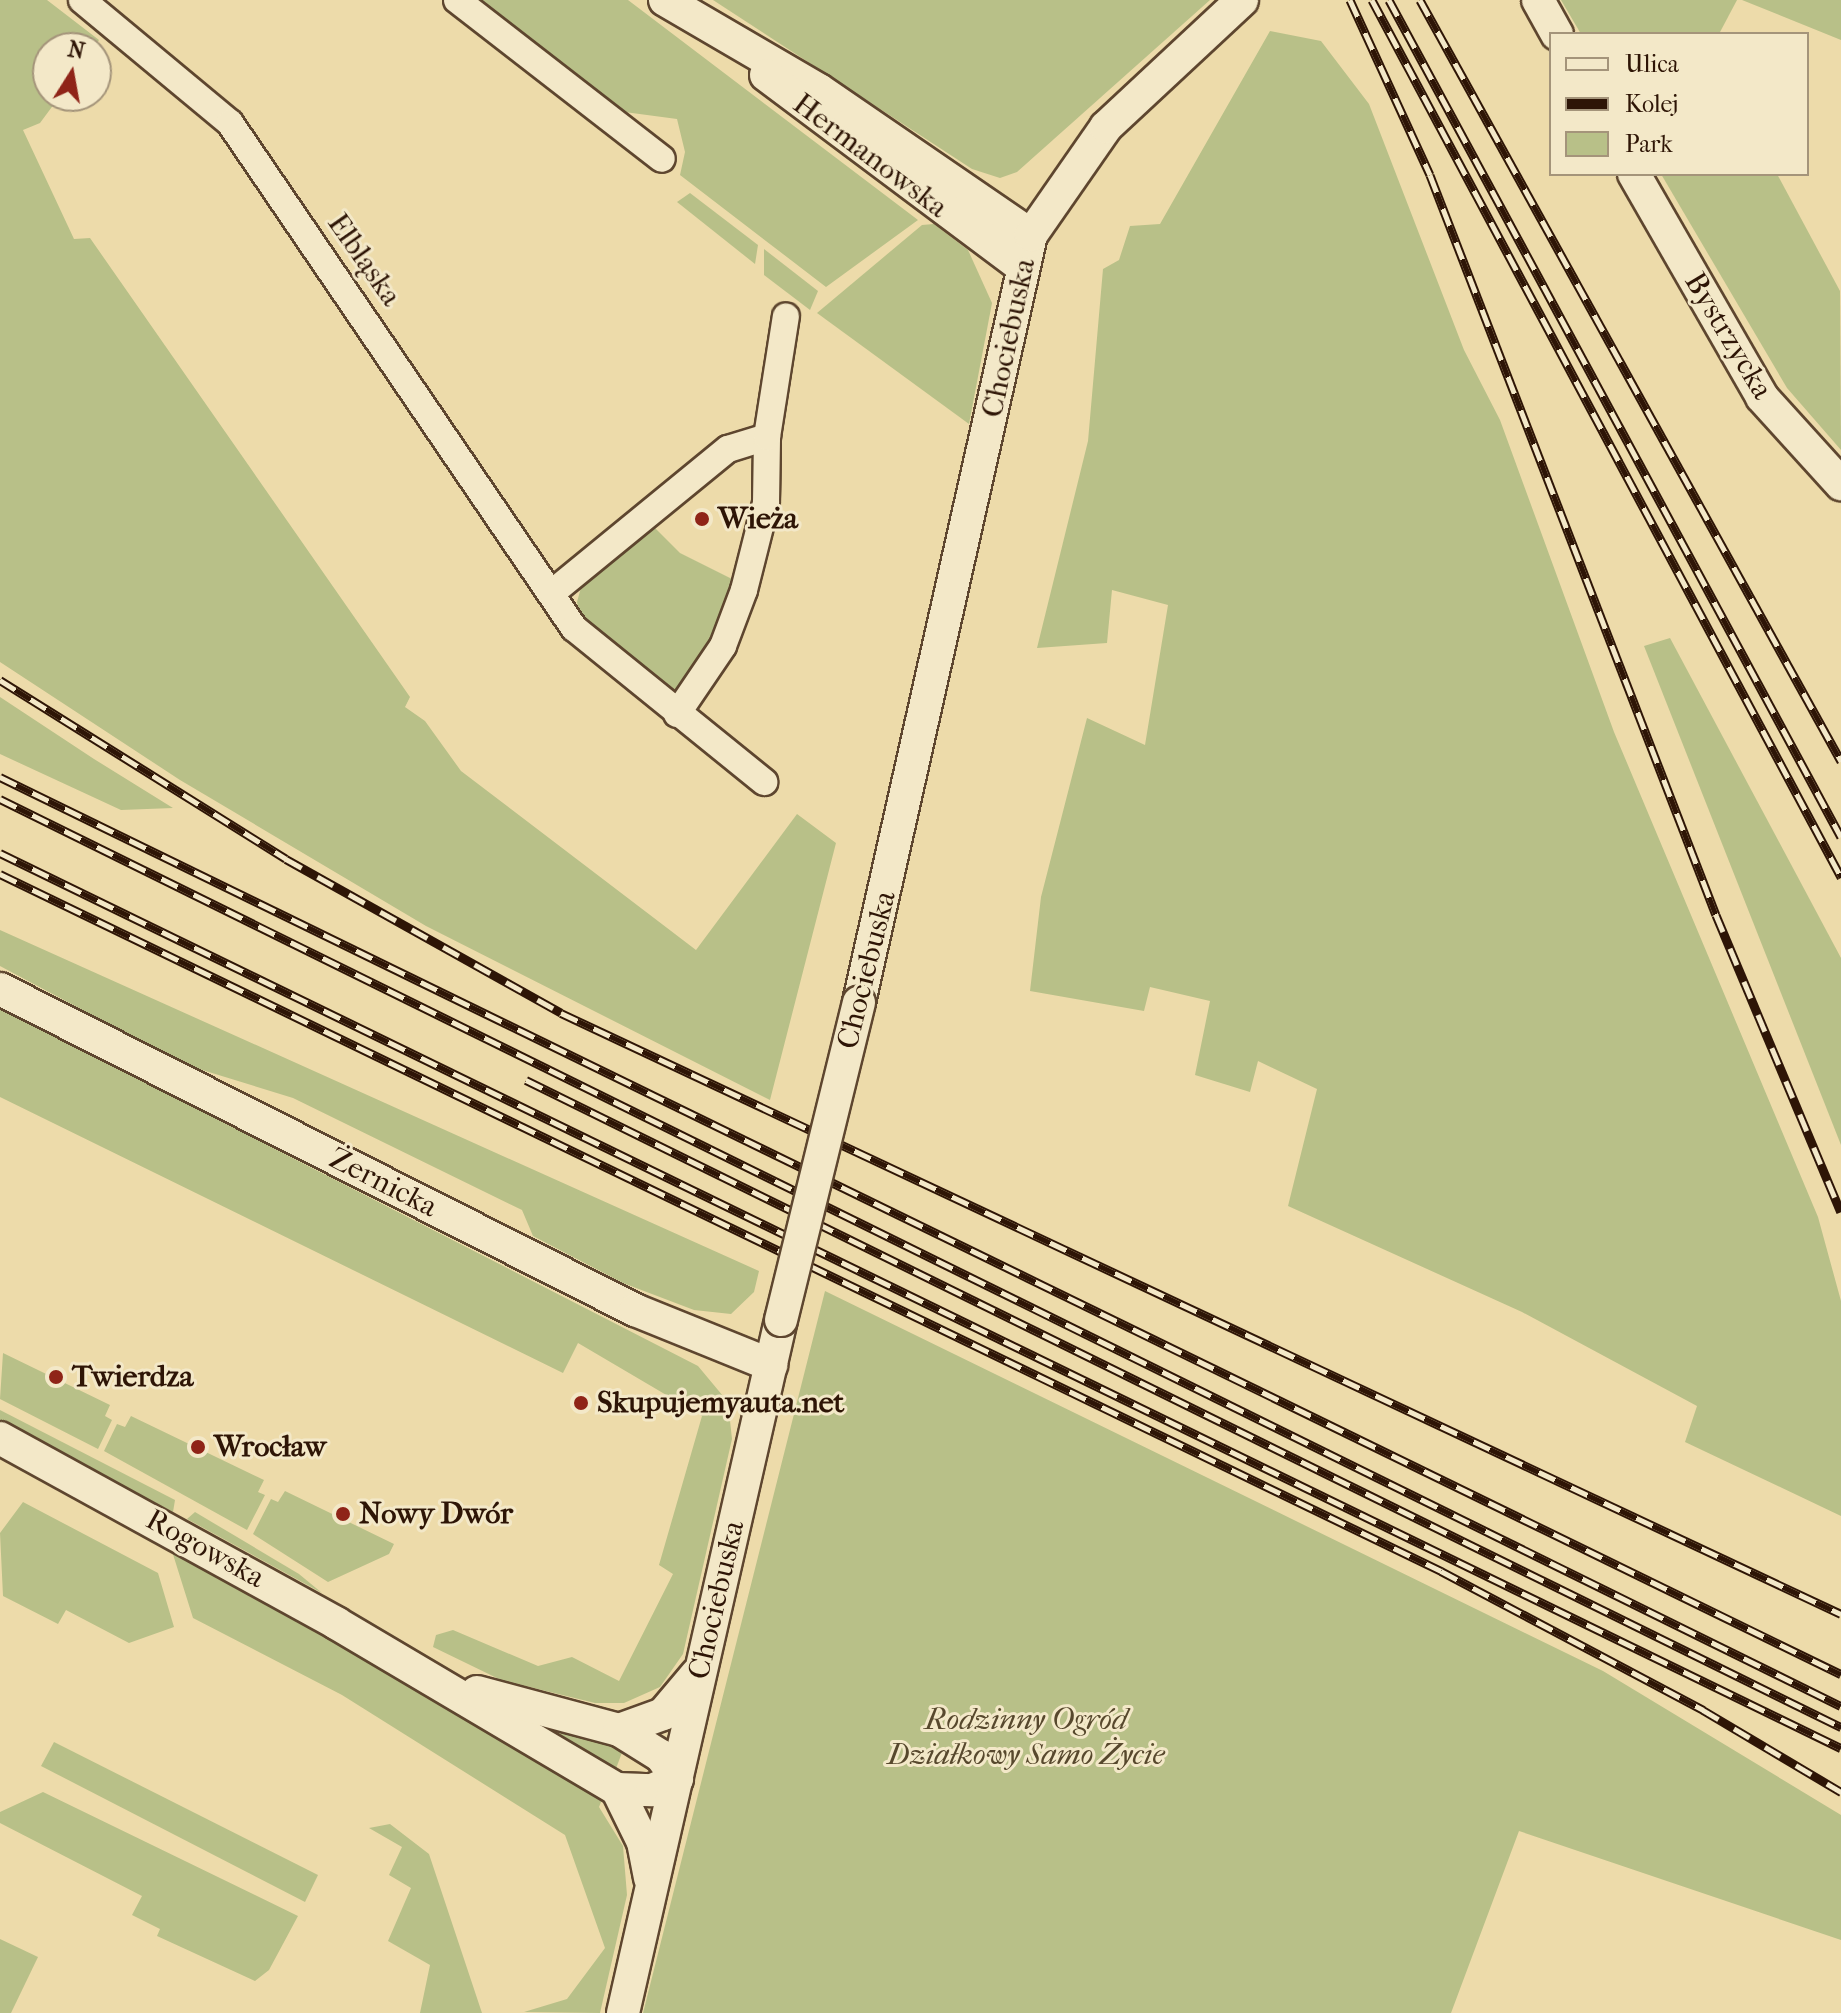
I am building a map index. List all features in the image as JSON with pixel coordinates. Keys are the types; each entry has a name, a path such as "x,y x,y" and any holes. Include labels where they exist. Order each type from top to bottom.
{"street":[{"name":"Elbląska","path":"82,0 230,123 553,592 601,656 764,782"},
{"path":"457,0 662,159"},
{"name":"Hermanowska","path":"665,0 725,38 819,90 1031,235"},
{"name":"Chociebuska","path":"623,2013 781,1320 945,639 1021,266 1031,235 1106,127 1242,0"},
{"path":"1538,0 1556,32"},
{"name":"Hermanowska","path":"725,38 808,113 1021,266"},
{"name":"Bystrzycka","path":"1635,176 1762,397 1841,484"},
{"path":"677,714 723,646 744,590 766,503 767,437 786,316"},
{"path":"553,592 728,449 767,437"},
{"name":"Żernicka","path":"0,989 635,1310 771,1365"},
{"name":"Rogowska","path":"0,1438 407,1664 617,1789"},
{"path":"619,1730 647,1724 674,1705 704,1661"},
{"name":"Rogowska","path":"407,1664 498,1701 619,1730 661,1756 677,1779"},
{"path":"652,1889 643,1842 617,1789 652,1790 677,1779"}],"green space":[{"path":"0,0 47,0 89,32 32,32 32,112 48,112 40,123 23,130 74,239 90,238 410,697 405,707 425,721 461,771 696,950 797,814 836,843 770,1100 426,926 180,780 0,662"},
{"path":"476,0 628,0 918,220 826,287 680,175 685,152 677,119 617,111"},
{"path":"713,0 1210,0 1017,172 1000,178 972,169"},
{"path":"1561,0 1737,0 1720,32 1580,32"},
{"path":"1742,0 1841,0 1841,40"},
{"path":"1270,31 1321,41 1369,104 1464,350 1500,420 1614,732 1818,1217 1841,1301 1841,1516 1685,1442 1697,1406 1522,1312 1288,1206 1317,1089 1258,1061 1250,1092 1195,1075 1210,1001 1150,987 1144,1011 1030,991 1041,897 1087,718 1145,745 1168,605 1112,590 1107,643 1037,648 1088,441 1103,269 1119,260 1130,226 1160,224"},
{"path":"1662,176 1778,176 1840,291 1841,450 1787,388"},
{"path":"690,193 758,245 755,264 677,202"},
{"path":"934,224 968,250 992,303 969,424 817,313 922,225"},
{"path":"764,249 818,291 810,310 764,275"},
{"path":"652,525 680,553 736,581 730,610 689,687 671,693 582,627 577,602 582,584"},
{"path":"1670,638 1841,958 1841,1145 1644,646"},
{"path":"0,697 173,808 121,810 0,754"},
{"path":"0,930 759,1271 754,1292 731,1314 694,1310 623,1283 533,1236 522,1210 293,1098 186,1065 0,966"},
{"path":"0,1008 698,1366 728,1402 732,1439 683,1654 660,1687 624,1703 595,1703 501,1680 433,1647 436,1635 453,1630 538,1666 572,1657 619,1681 673,1574 659,1565 702,1416 578,1343 563,1373 0,1097"},
{"name":"Rodzinny Ogród Działkowy Samo Życie","path":"825,1291 1603,1671 1841,1815 1841,1940 1519,1831 1451,2013 643,2013"},
{"path":"3,1353 110,1405 105,1416 112,1420 98,1449 0,1399"},
{"path":"0,1410 175,1500 173,1512 0,1422"},
{"path":"131,1416 264,1480 258,1492 265,1495 247,1530 104,1451 117,1424 125,1427"},
{"path":"285,1491 394,1544 389,1554 328,1582 253,1534 271,1499 278,1502"},
{"path":"23,1502 158,1573 174,1627 129,1643 66,1610 58,1624 3,1596 0,1533"},
{"path":"195,1512 299,1574 322,1593 187,1519"},
{"path":"171,1548 603,1797 599,1807 623,1846 627,1895 600,2013 524,2012 567,1999 605,1948 565,1835 342,1695 193,1618"},
{"path":"550,1728 624,1747 614,1774 545,1731"},
{"path":"54,1742 318,1875 305,1902 41,1766"},
{"path":"43,1792 298,1916 269,1970 255,1981 157,1936 160,1929 132,1915 142,1896 0,1823 0,1812"},
{"path":"390,1824 429,1854 482,2013 420,2013 430,1965 388,1941 411,1888 389,1875 402,1847 369,1828"},
{"path":"0,1939 38,1957 11,2013 0,2013"}],"railway":[{"path":"1350,0 1430,175 1716,915 1841,1212"},
{"path":"1372,0 1841,877"},
{"path":"1389,0 1841,837"},
{"path":"1420,0 1841,761"},
{"path":"0,680 286,859 561,1013 1841,1614"},
{"path":"0,777 1841,1674"},
{"path":"0,799 1841,1706"},
{"path":"0,853 1841,1748"},
{"path":"0,874 1441,1571 1703,1710 1841,1792"},
{"path":"526,1080 1841,1727"}],"place":[{"name":"Wieża","path":"702,519"},
{"name":"Twierdza","path":"56,1377"},
{"name":"Skupujemyauta.net","path":"581,1403"},
{"name":"Wrocław","path":"198,1447"},
{"name":"Nowy Dwór","path":"343,1514"}]}
